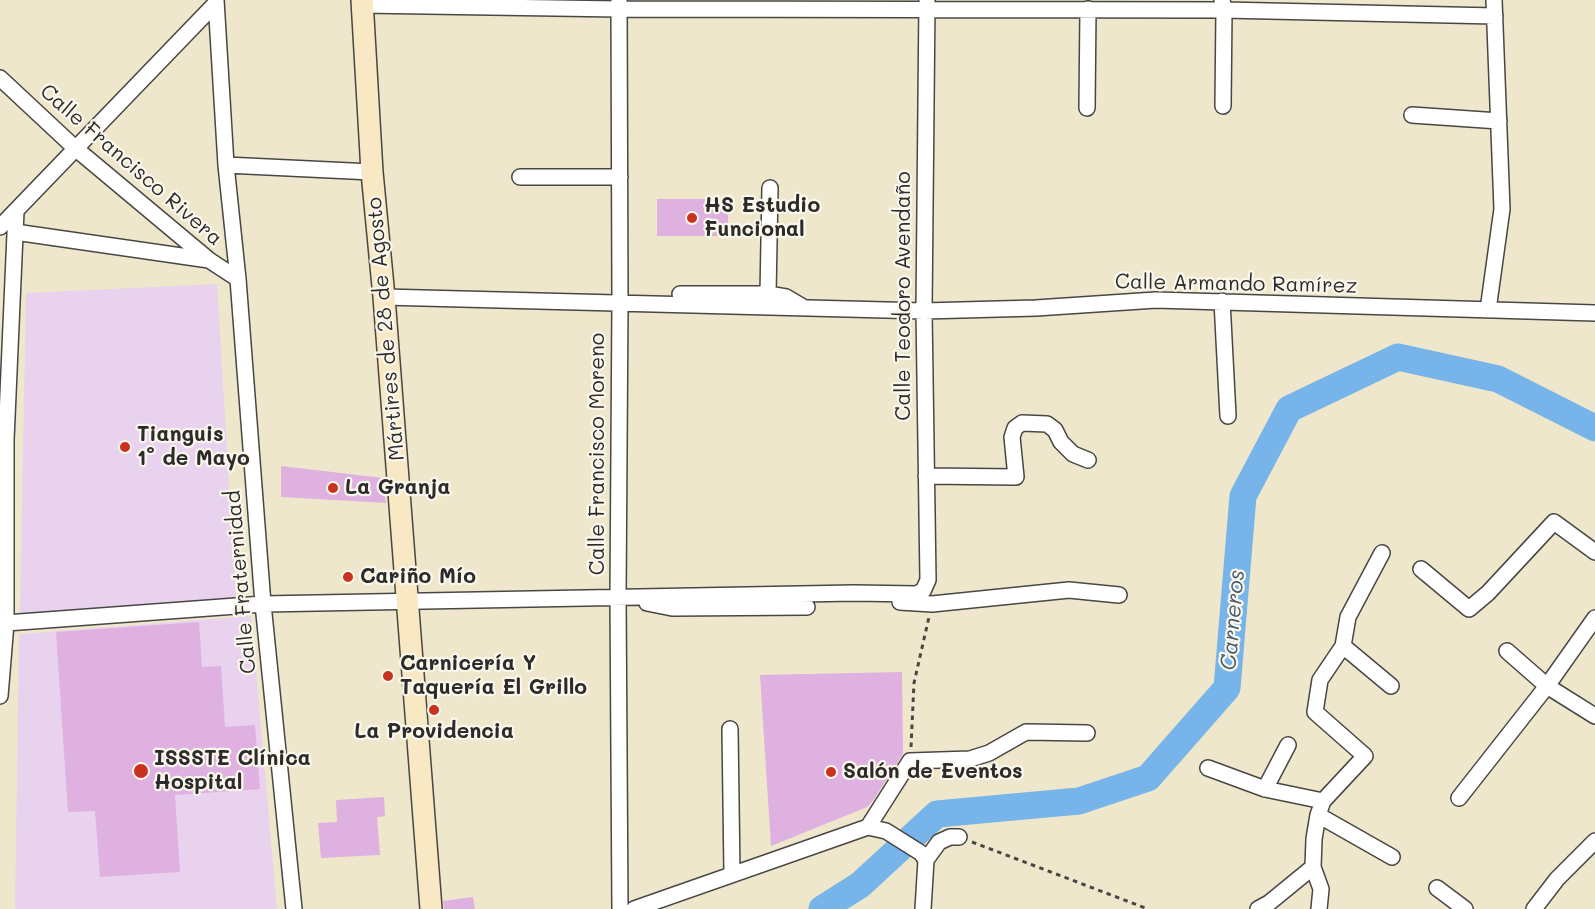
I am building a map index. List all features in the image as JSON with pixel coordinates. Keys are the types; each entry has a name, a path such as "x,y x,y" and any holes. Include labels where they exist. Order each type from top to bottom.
{"main road":[{"name":"Mártires de 28 de Agosto","path":"362,2 372,172 384,297 431,909"}],"street":[{"path":"0,227 216,1"},
{"name":"Calle Fraternidad","path":"216,1 226,165 238,279 263,604 294,909"},
{"path":"362,2 927,5 1088,9 1224,3 1495,8 1502,209 1488,310"},
{"path":"1223,106 1224,3"},
{"name":"Calle Francisco Moreno","path":"620,4 618,597 620,909"},
{"name":"Calle Teodoro Avendaño","path":"854,593 916,594 923,591 928,580 924,311 927,5"},
{"path":"1088,9 1088,108"},
{"name":"Calle Francisco Rivera","path":"0,78 75,148 209,261 238,279"},
{"path":"1412,115 1499,121"},
{"path":"226,165 372,172"},
{"path":"520,177 620,177"},
{"path":"768,294 770,188"},
{"path":"0,696 6,622 3,438 15,211"},
{"path":"15,232 209,261"},
{"name":"Calle Armando Ramírez","path":"660,303 678,294 768,294 786,297 806,308"},
{"name":"Calle Armando Ramírez","path":"384,297 924,311 1036,308 1156,300 1595,313"},
{"path":"1222,301 1228,416"},
{"path":"926,476 1016,477 1012,437 1015,428 1022,423 1047,424 1055,430 1061,442 1073,454 1088,460"},
{"path":"1421,568 1469,609 1488,593 1554,522 1595,552"},
{"path":"1319,909 1321,889 1313,867 1314,839 1320,808 1365,756 1315,712 1320,680 1343,646 1348,617 1382,553"},
{"path":"6,622 263,604 854,593 870,601 932,604 1069,590 1119,595"},
{"path":"618,597 672,608 807,607"},
{"path":"1459,798 1547,686 1595,618"},
{"path":"1343,646 1391,686"},
{"path":"1508,651 1547,686 1595,716"},
{"path":"730,729 732,874"},
{"path":"868,826 910,761 970,759 989,753 1026,732 1087,733"},
{"path":"1264,789 1288,745"},
{"path":"1208,768 1320,808 1392,857"},
{"path":"634,909 868,826 885,831 923,856"},
{"path":"923,909 923,856 939,842 950,837 959,837"},
{"path":"1534,909 1557,879 1595,841"},
{"path":"1258,909 1269,903 1313,867"},
{"path":"1437,888 1465,909"}],"path":[{"path":"910,761 914,683 932,604"},
{"path":"959,837 1148,909"}],"shaded area":[{"name":"Tianguis 1° de Mayo","path":"217,284 236,600 20,615 26,293"},
{"name":"ISSSTE Clínica Hospital","path":"251,616 277,909 15,909 19,634"}],"building":[{"name":"HS Estudio Funcional","path":"657,199 728,199 728,236 657,236"},
{"name":"La Granja","path":"281,466 383,478 386,503 281,497"},
{"path":"199,622 202,667 221,666 225,727 255,725 260,789 175,795 180,872 100,877 95,811 68,812 56,632"},
{"name":"Salón de Eventos","path":"902,672 903,754 872,802 867,807 771,846 760,675"},
{"path":"384,797 385,816 377,817 380,855 321,858 318,823 337,822 336,800"},
{"path":"473,897 475,909 444,909 443,901"}],"waterway":[{"name":"Carneros","path":"822,909 860,885 937,814 1079,801 1148,778 1227,688 1243,496 1289,409 1398,357 1498,379 1595,428"}],"place":[{"name":"HS Estudio Funcional","path":"692,218"},
{"name":"Tianguis 1° de Mayo","path":"125,447"},
{"name":"La Granja","path":"333,488"},
{"name":"Cariño Mío","path":"348,577"},
{"name":"Carnicería Y Taquería El Grillo","path":"388,676"},
{"name":"La Providencia","path":"434,710"},
{"name":"ISSSTE Clínica Hospital","path":"141,771"},
{"name":"Salón de Eventos","path":"831,772"}]}
